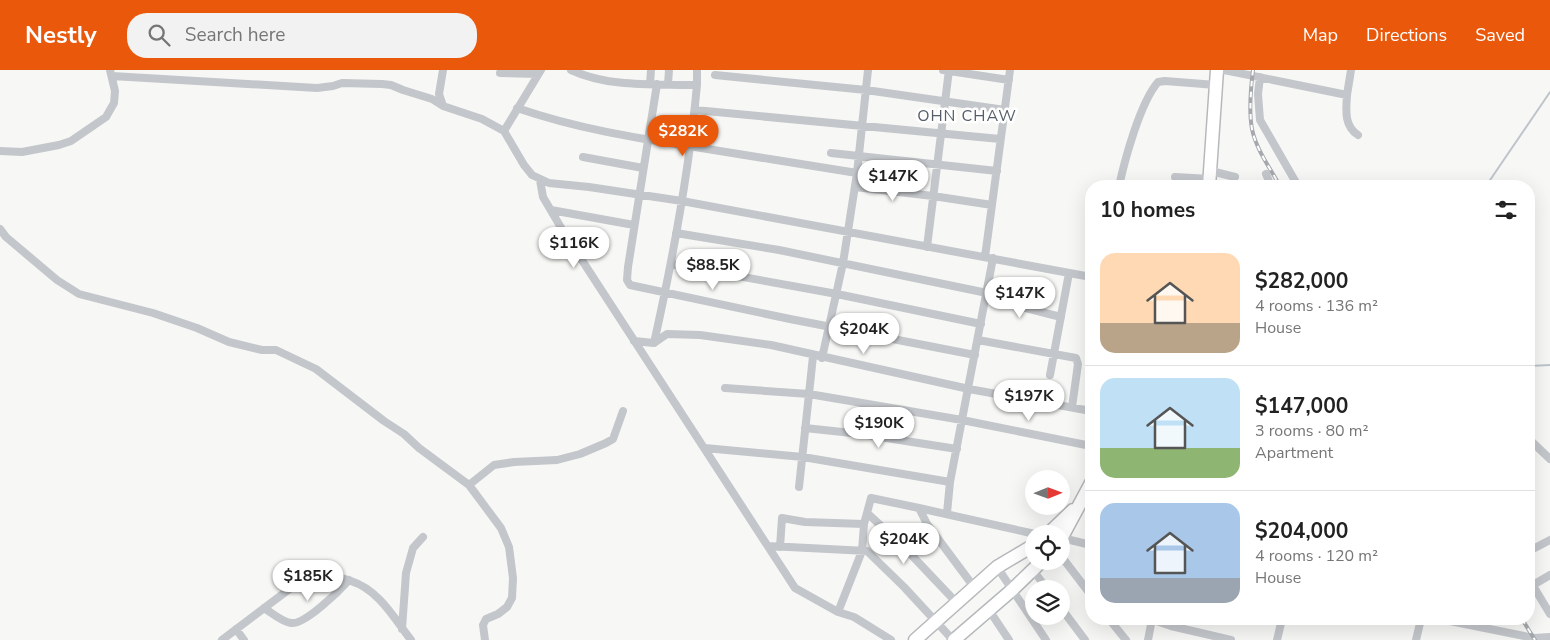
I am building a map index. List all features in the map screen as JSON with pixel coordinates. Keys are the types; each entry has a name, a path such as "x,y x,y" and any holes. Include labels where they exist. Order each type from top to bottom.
{"highway":[{"path":"1210,179 1217,70"},
{"path":"1059,525 1083,505"},
{"path":"1070,526 1083,505"},
{"path":"915,640 997,567 1025,550"},
{"path":"953,640 1012,590 1032,570"}],"street":[{"path":"435,96 443,70"},
{"path":"571,70 584,76 619,83 697,85"},
{"path":"651,70 653,84 649,140 634,225 627,280 630,284 665,293 975,356"},
{"path":"668,84 669,70"},
{"path":"654,343 665,293 691,147 697,70"},
{"path":"822,358 838,294 848,233 863,125 868,70"},
{"path":"927,247 945,102 947,70 1009,80"},
{"path":"947,513 950,482 986,296 992,205 1010,70"},
{"path":"1224,70 1347,95"},
{"path":"1272,79 1275,70"},
{"path":"1351,70 1346,117 1353,132 1358,135"},
{"path":"504,130 539,72"},
{"path":"500,73 539,72"},
{"path":"0,151 22,152 59,145 71,141 106,117 114,103 111,73 317,88 342,83 391,85 435,96 443,106 482,119 504,130 524,165 532,175 549,183 682,201 1085,276"},
{"path":"715,75 866,90 1005,110"},
{"path":"1260,77 1258,94 1260,120 1295,180"},
{"path":"1121,180 1128,152 1143,111 1158,82 1216,85"},
{"path":"517,108 582,127 649,140 857,173"},
{"path":"695,110 1000,139"},
{"path":"831,154 996,171"},
{"path":"583,157 643,168"},
{"path":"1266,174 1268,180"},
{"path":"1175,177 1210,179 1235,177"},
{"path":"540,180 543,197 551,210 795,588 838,612 854,617 891,640"},
{"path":"855,187 992,205"},
{"path":"551,210 634,225"},
{"path":"0,229 6,237 57,280 79,294 152,313 197,328 229,342 262,350 276,350 316,369 469,485 505,535 509,547 512,598 507,607 498,614 486,619 483,625 485,640"},
{"path":"676,233 779,250 986,296 1061,317"},
{"path":"670,264 838,294 981,324"},
{"path":"1050,375 1069,273"},
{"path":"634,341 654,343 667,334 700,335 771,345 969,390 1085,410"},
{"path":"978,340 1076,358 1078,364 1072,407"},
{"path":"799,488 813,356"},
{"path":"724,388 808,394 962,420 1085,445"},
{"path":"469,485 494,465 521,461 557,460 580,454 606,443 613,438 623,411"},
{"path":"805,428 861,434 957,449"},
{"path":"1535,445 1550,460"},
{"path":"705,448 803,456 950,482"},
{"path":"838,612 862,551 864,524 871,498 947,513 1025,532"},
{"path":"919,508 927,524 974,587"},
{"path":"867,513 901,544 956,602"},
{"path":"780,546 782,518 805,522 864,524"},
{"path":"402,628 406,573 413,548 423,537"},
{"path":"1535,548 1550,540"},
{"path":"1070,541 1085,544"},
{"path":"768,546 867,551 904,587 953,640"},
{"path":"997,567 1046,640"},
{"path":"1070,568 1085,587"},
{"path":"222,640 312,572 350,580 369,590 378,598 410,640"},
{"path":"1535,581 1550,575"},
{"path":"264,608 292,623 302,620 334,597 350,580"},
{"path":"1535,589 1550,613"},
{"path":"989,610 1008,640"},
{"path":"1070,620 1085,640"},
{"path":"1114,625 1126,640"},
{"path":"1148,640 1150,625"},
{"path":"1174,625 1230,640"},
{"path":"1277,640 1281,625"},
{"path":"1416,640 1420,625"},
{"path":"1470,625 1534,638 1550,636"},
{"path":"236,629 244,640"}],"waterway":[{"path":"1490,180 1550,92"},
{"path":"1535,366 1550,365"}],"railway":[{"path":"1253,70 1250,108 1252,129 1260,151 1277,180"},
{"path":"1526,625 1535,640"}],"district":[{"name":"OHN CHAW","path":"967,115"}]}
